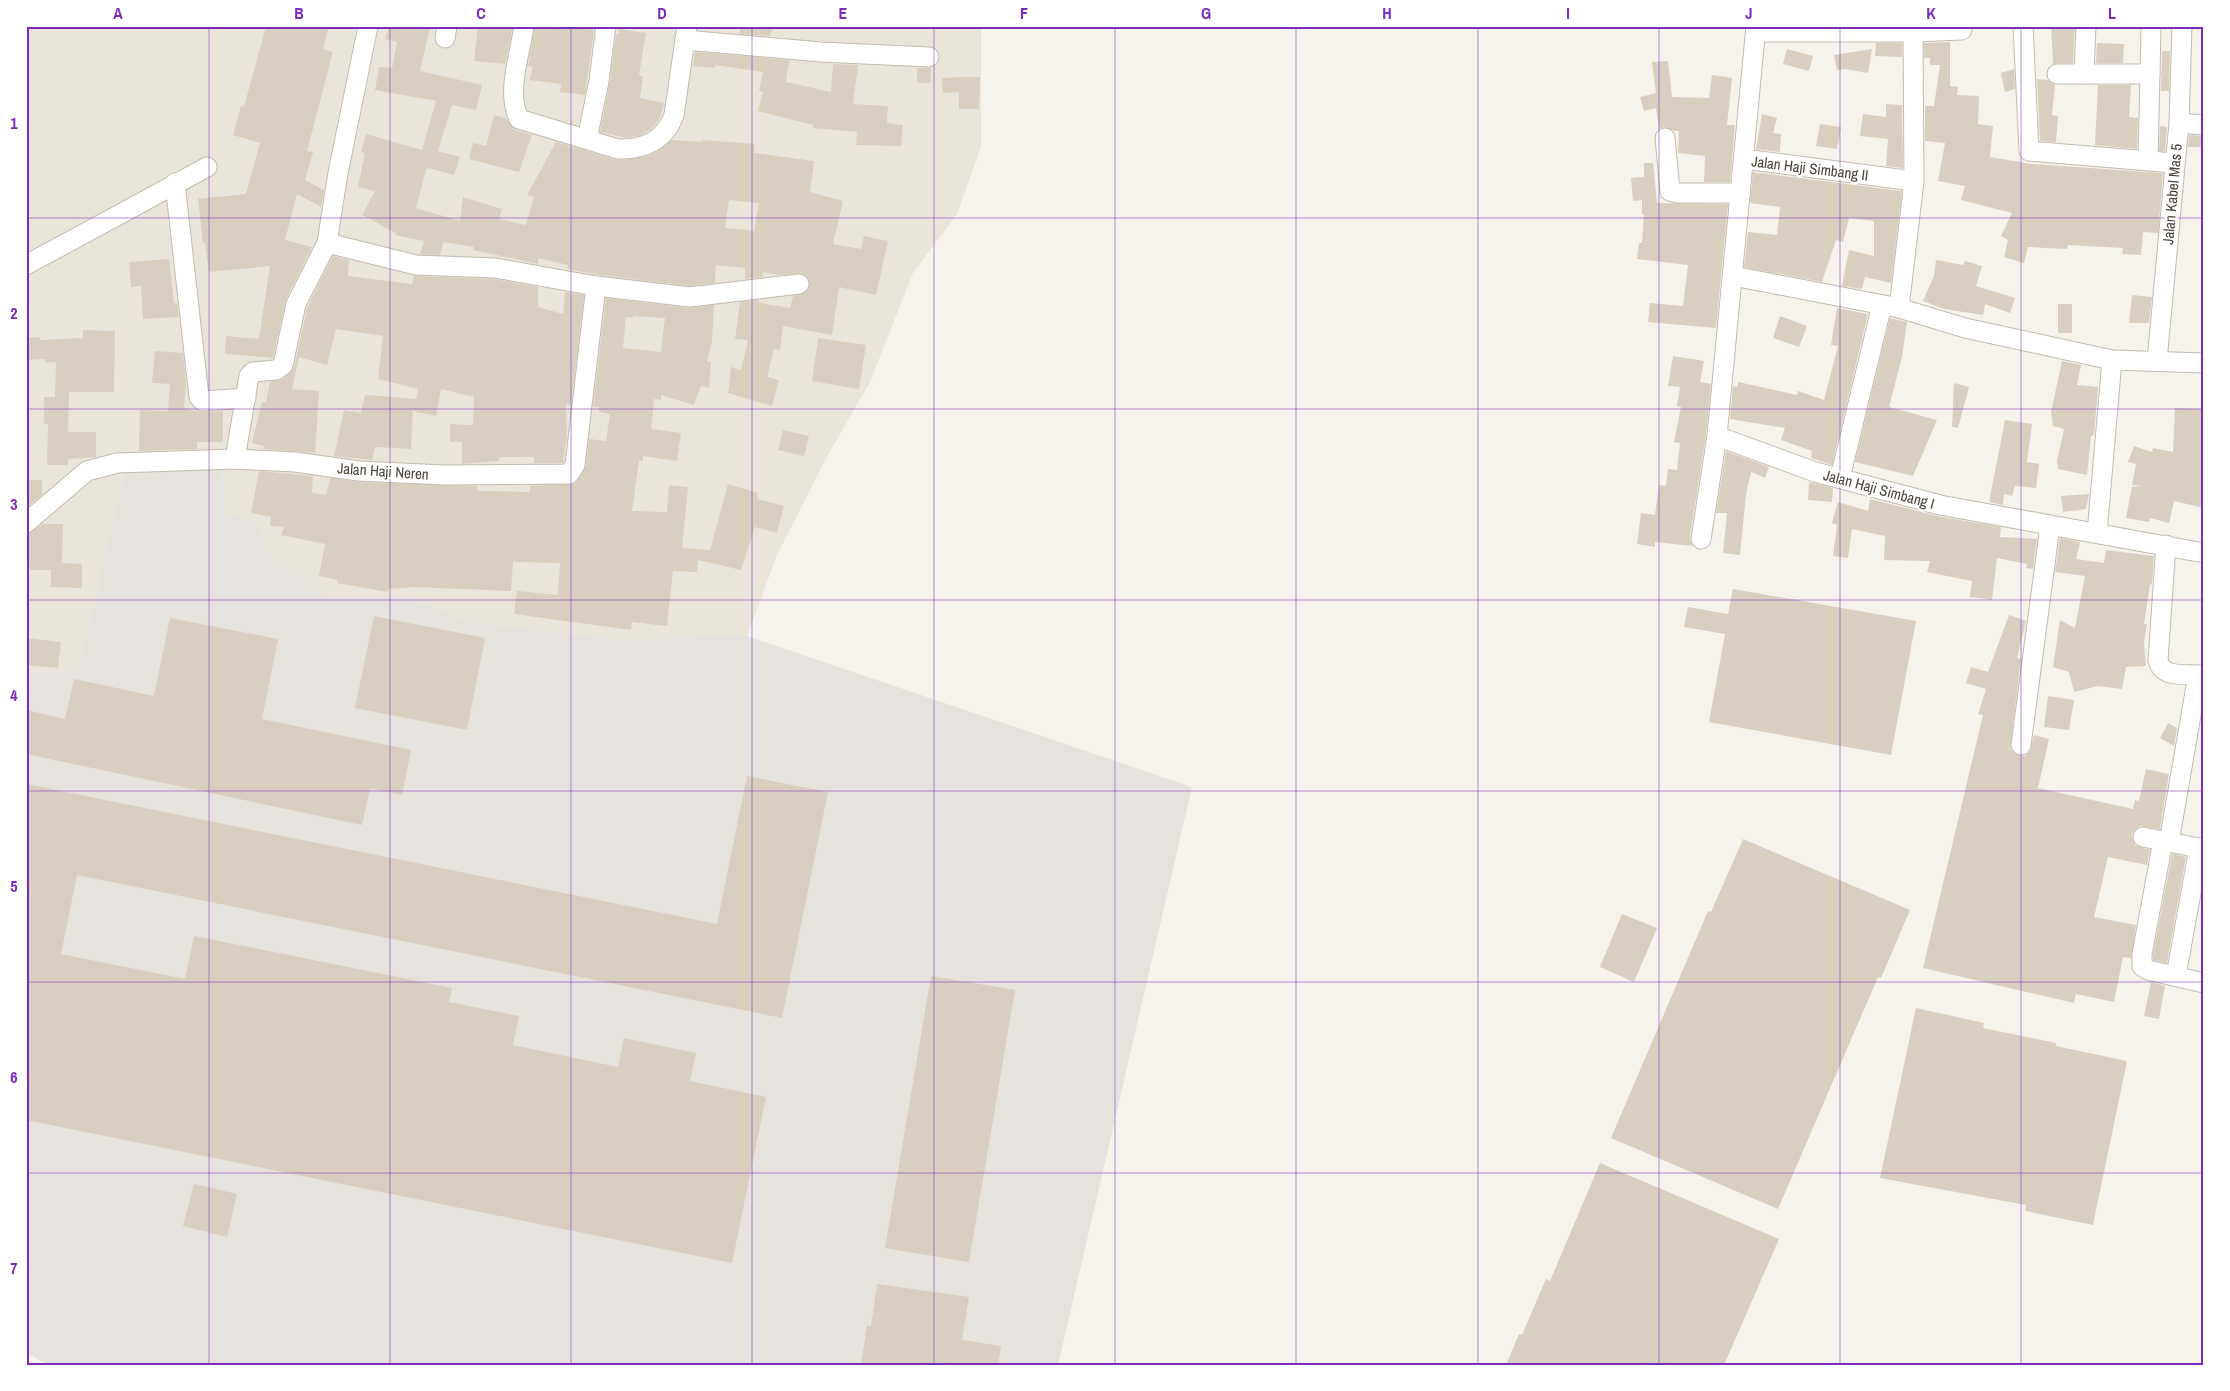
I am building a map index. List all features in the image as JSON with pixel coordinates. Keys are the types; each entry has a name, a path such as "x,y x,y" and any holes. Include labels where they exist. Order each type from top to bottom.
{"street":[{"path":"235,460 250,373 276,370 282,365 296,304 327,243 338,173 368,26"},
{"path":"524,26 515,78 514,101 519,119 618,149 646,146 658,139 670,127 674,115 686,33 821,52 929,57"},
{"path":"587,139 599,82 606,26"},
{"path":"2023,26 2029,151 2033,153 2174,162"},
{"path":"2084,74 2086,26"},
{"path":"2148,159 2152,26"},
{"name":"Jalan Kabel Mas 5","path":"2157,361 2179,123 2182,26"},
{"path":"1744,159 1756,29 1913,32 1962,30"},
{"path":"1840,478 1890,307 1914,181 1913,32"},
{"path":"2057,74 2150,74"},
{"path":"2179,123 2204,125"},
{"path":"1666,138 1670,191 1678,193 1741,193"},
{"name":"Jalan Haji Simbang II","path":"1733,276 1744,159 1914,181"},
{"path":"26,265 207,167"},
{"path":"175,183 199,398 204,401 246,398"},
{"path":"327,243 416,265 495,268 596,286 690,297 799,284"},
{"path":"1701,539 1717,436 1733,276 1890,307 1965,328 2112,360 2204,363"},
{"name":"Jalan Haji Neren","path":"26,523 87,471 117,463 235,460 295,462 368,472 454,475 569,474 575,466 596,286"},
{"path":"2097,533 2112,360"},
{"name":"Jalan Haji Simbang I","path":"1717,436 1815,472 1940,505 2050,526 2166,545 2204,554"},
{"path":"2022,745 2050,526"},
{"path":"2166,545 2158,660 2160,667 2165,672 2201,676 2142,954 2142,966 2204,982"},
{"path":"2144,837 2201,848 2176,976"}],"shaded area":[{"path":"26,26 981,26 981,147 957,214 913,273 870,382 829,453 777,555 747,636 613,639 465,621 415,596 330,596 267,550 257,521 226,516 221,460 127,464 77,671 26,672"},
{"path":"221,459 226,515 257,521 267,550 330,596 415,596 465,621 613,639 747,636 1192,787 1058,1365 49,1365 26,1353 26,672 77,671 127,464"}],"building":[{"path":"266,26 329,26 323,49 333,52 307,151 313,152 305,180 324,190 321,207 297,194 285,240 312,247 286,299 273,358 225,354 226,336 259,339 270,266 209,272 205,243 203,243 198,199 246,194 260,143 233,135 241,106 244,107"},
{"path":"389,26 430,28 420,71 482,85 476,110 452,105 438,151 460,157 454,175 428,168 416,208 460,221 463,197 502,209 499,219 526,225 534,197 527,195 556,142 618,160 649,156 672,140 755,144 754,153 814,161 810,192 843,201 833,244 861,249 864,236 888,241 876,295 839,287 832,335 783,326 780,350 774,349 767,377 779,380 772,406 728,393 731,367 741,370 748,340 735,339 740,302 759,300 759,303 790,308 793,296 805,293 809,288 808,278 803,274 779,275 763,272 762,277 745,279 745,268 716,265 715,283 690,286 598,275 567,269 568,265 538,258 538,264 473,250 474,247 443,242 440,255 420,254 424,241 395,235 396,233 362,215 375,191 358,187 365,153 361,152 366,134 422,150 436,101 375,90 379,67 392,68 397,42 385,39","holes":["729,200 759,203 754,231 725,228"]},
{"path":"478,26 513,26 505,64 474,61"},
{"path":"535,26 572,26 594,30 585,95 560,92 561,84 530,80 533,67 528,66"},
{"path":"741,26 773,26 770,36 739,34"},
{"path":"2051,26 2075,26 2073,63 2053,64"},
{"path":"619,29 646,33 639,75 643,76 640,98 664,103 660,118 652,128 641,135 627,138 600,132 610,82 616,34 619,34"},
{"path":"1950,42 1950,86 1958,87 1957,95 1979,96 1978,124 1993,126 1990,157 2032,164 2163,173 2158,233 2143,232 2141,255 2122,254 2123,248 2068,245 2067,249 2028,247 2024,263 2004,257 2008,240 2001,236 2012,213 1961,200 1965,186 1938,181 1945,143 1925,141 1925,106 1934,106 1940,65 1930,65 1930,58 1924,58 1924,43"},
{"path":"1876,43 1902,43 1902,57 1875,56"},
{"path":"2097,43 2124,44 2123,63 2096,63"},
{"path":"1787,49 1813,56 1809,71 1783,64"},
{"path":"1872,49 1868,73 1845,69 1837,70 1834,55"},
{"path":"2162,51 2170,51 2169,91 2161,91"},
{"path":"695,52 789,60 786,82 831,92 833,64 858,65 853,104 888,106 887,123 903,125 901,146 856,145 857,132 813,128 813,125 758,111 763,92 759,91 763,72 715,65 715,68 693,66"},
{"path":"1668,61 1672,97 1709,98 1712,75 1732,78 1727,125 1735,125 1730,182 1704,182 1705,156 1678,153 1679,131 1664,127 1659,129 1656,108 1644,111 1640,97 1656,93 1652,62"},
{"path":"917,68 931,68 930,83 917,83"},
{"path":"2014,69 2015,89 2005,92 2001,73"},
{"path":"980,77 979,109 959,109 959,92 943,93 942,78"},
{"path":"2037,79 2048,80 2055,85 2052,115 2058,116 2056,142 2040,141"},
{"path":"2098,85 2131,85 2129,117 2138,118 2137,149 2095,145"},
{"path":"1886,104 1902,105 1903,168 1886,166 1888,139 1860,136 1863,114 1886,117"},
{"path":"1762,114 1777,118 1773,133 1781,134 1780,152 1756,149"},
{"path":"494,115 507,119 515,130 532,135 519,172 469,159 473,143 486,146"},
{"path":"1820,124 1841,127 1837,149 1816,146"},
{"path":"2160,126 2167,127 2165,151 2159,151"},
{"path":"2189,135 2204,136 2204,147 2188,147"},
{"path":"1644,163 1653,163 1657,203 1728,204 1716,328 1648,322 1650,303 1683,306 1688,265 1637,259 1639,243 1642,243 1644,214 1642,214 1642,200 1633,201 1631,178 1644,177"},
{"path":"1753,172 1902,191 1891,283 1865,277 1862,289 1842,286 1849,250 1874,256 1874,221 1849,218 1843,242 1836,240 1822,282 1744,267 1748,232 1777,235 1780,207 1750,203"},
{"path":"333,256 349,260 348,276 412,284 414,276 494,279 538,287 538,307 563,314 565,292 584,295 571,405 566,404 567,436 563,463 534,463 534,457 499,457 499,461 462,464 462,442 450,442 450,424 473,425 474,397 441,389 436,416 413,411 411,449 375,447 372,460 334,456 344,410 361,413 365,395 416,399 418,389 378,379 383,336 336,329 327,365 299,357 292,389 319,391 315,453 263,449 264,446 252,443 262,402 266,402 270,382 283,379 294,368 307,308"},
{"path":"169,259 174,303 177,303 179,317 143,319 141,286 131,287 129,262"},
{"path":"1936,260 1963,265 1965,261 1982,266 1976,286 2015,298 2010,313 1985,304 1983,315 1944,309 1923,301 1934,276"},
{"path":"2132,295 2152,297 2149,323 2129,323"},
{"path":"606,298 689,308 714,305 712,342 707,361 711,362 709,388 701,386 694,405 661,395 661,400 654,399 651,429 681,433 677,461 643,456 643,461 639,461 632,511 667,512 669,485 688,487 682,548 710,550 728,484 758,493 757,499 784,506 777,533 755,527 741,570 698,560 697,572 673,571 667,626 632,622 631,630 514,614 517,591 558,595 560,563 513,562 511,591 414,587 388,589 388,592 337,583 338,580 319,576 325,544 281,535 284,527 270,526 271,517 251,513 259,471 313,476 312,493 326,495 330,478 358,482 477,486 477,491 530,492 530,486 575,484 586,467 589,439 606,441 610,414 599,412 599,407 593,407","holes":["626,317 665,318 661,352 623,348"]},
{"path":"2058,304 2072,304 2072,333 2058,333"},
{"path":"1837,308 1868,314 1832,465 1811,458 1812,451 1781,440 1785,428 1730,419 1733,386 1737,387 1738,382 1797,395 1798,391 1824,400 1838,346 1831,345"},
{"path":"1780,316 1807,326 1799,347 1773,338"},
{"path":"1890,318 1907,322 1902,357 1889,407 1937,420 1913,476 1855,462"},
{"path":"83,330 115,331 114,392 69,392 68,432 96,432 96,457 68,459 68,465 47,465 48,424 44,424 44,397 55,397 56,362 45,363 45,359 26,360 26,338 40,337 40,340 83,338"},
{"path":"818,338 866,345 859,389 812,381"},
{"path":"155,351 183,353 186,384 184,409 203,412 223,411 223,442 197,442 197,449 139,451 140,410 168,411 170,384 152,383"},
{"path":"1673,356 1704,361 1700,382 1711,384 1706,435 1690,537 1692,546 1655,542 1655,547 1637,544 1641,513 1655,515 1659,485 1666,486 1668,469 1677,470 1680,443 1674,442 1681,407 1677,406 1680,387 1668,386"},
{"path":"2062,361 2081,365 2077,385 2098,387 2094,435 2091,436 2087,475 2058,469 2057,461 2064,429 2053,426 2051,412"},
{"path":"1954,383 1969,387 1958,428 1952,427"},
{"path":"2175,408 2204,409 2204,508 2174,501 2169,523 2150,518 2149,522 2126,518 2132,487 2140,486 2132,485 2136,464 2128,462 2134,446 2152,452 2153,448 2173,452"},
{"path":"2005,420 2032,424 2027,462 2039,464 2036,488 2015,486 2012,496 2004,494 2003,505 1989,502"},
{"path":"783,430 809,436 804,456 778,450"},
{"path":"1726,451 1769,467 1765,478 1751,472 1746,494 1740,555 1723,553 1727,513 1716,513"},
{"path":"27,480 42,480 42,495 26,508"},
{"path":"1809,482 1833,488 1832,502 1808,500"},
{"path":"2089,494 2086,509 2063,512 2061,496"},
{"path":"1870,499 1937,516 2001,527 2000,537 2037,539 2033,569 2026,568 2027,564 1997,558 1992,600 1970,597 1972,581 1927,572 1930,561 1884,560 1885,536 1852,529 1848,558 1833,556 1837,525 1832,523 1838,502 1868,511"},
{"path":"43,524 63,524 62,563 82,564 82,588 51,587 51,570 30,570 30,567 26,566 26,534"},
{"path":"2060,538 2080,542 2076,559 2104,563 2106,550 2154,556 2152,585 2150,584 2144,624 2147,624 2144,643 2146,666 2126,667 2122,689 2098,686 2074,692 2069,672 2053,667 2060,620 2075,628 2085,576 2055,572"},
{"path":"1733,589 1916,621 1891,755 1709,722 1725,634 1684,627 1688,607 1728,614"},
{"path":"2009,615 2026,621 2017,658 2021,659 2010,749 2015,754 2025,756 2030,751 2034,735 2049,739 2038,788 2133,809 2135,800 2139,801 2146,769 2169,774 2160,829 2140,826 2132,834 2135,845 2150,850 2147,865 2108,857 2094,917 2136,925 2131,958 2123,957 2114,1002 2076,994 2074,1003 1923,968 1983,715 1978,714 1986,689 1966,683 1971,667 1988,672"},
{"path":"374,616 485,638 467,730 355,708"},
{"path":"170,618 278,639 262,719 411,750 402,795 370,788 362,825 26,754 26,710 65,719 74,679 154,696"},
{"path":"26,638 61,642 58,668 26,665"},
{"path":"2048,696 2074,700 2069,730 2044,727"},
{"path":"2168,723 2177,728 2174,746 2160,738"},
{"path":"747,776 828,792 782,1018 77,875 61,954 185,979 194,936 452,988 449,1002 519,1016 513,1045 618,1067 624,1038 696,1053 690,1081 766,1097 732,1263 26,1120 26,784 717,924"},
{"path":"1743,839 1910,910 1881,978 1878,977 1778,1209 1611,1138 1708,911 1711,912"},
{"path":"2172,854 2186,857 2167,963 2153,960 2153,955"},
{"path":"1622,914 1657,928 1634,982 1600,967"},
{"path":"931,976 1015,990 969,1262 885,1248"},
{"path":"2151,982 2165,986 2159,1019 2144,1016"},
{"path":"1916,1008 1984,1023 1983,1028 2056,1043 2056,1046 2127,1061 2093,1225 2025,1211 2026,1205 1880,1178"},
{"path":"1600,1163 1779,1239 1724,1365 1506,1365 1519,1334 1522,1335 1546,1279 1550,1281"},
{"path":"194,1184 237,1194 227,1237 183,1226"},
{"path":"877,1284 969,1297 962,1340 1001,1346 998,1365 861,1365 867,1326 871,1326"}]}
